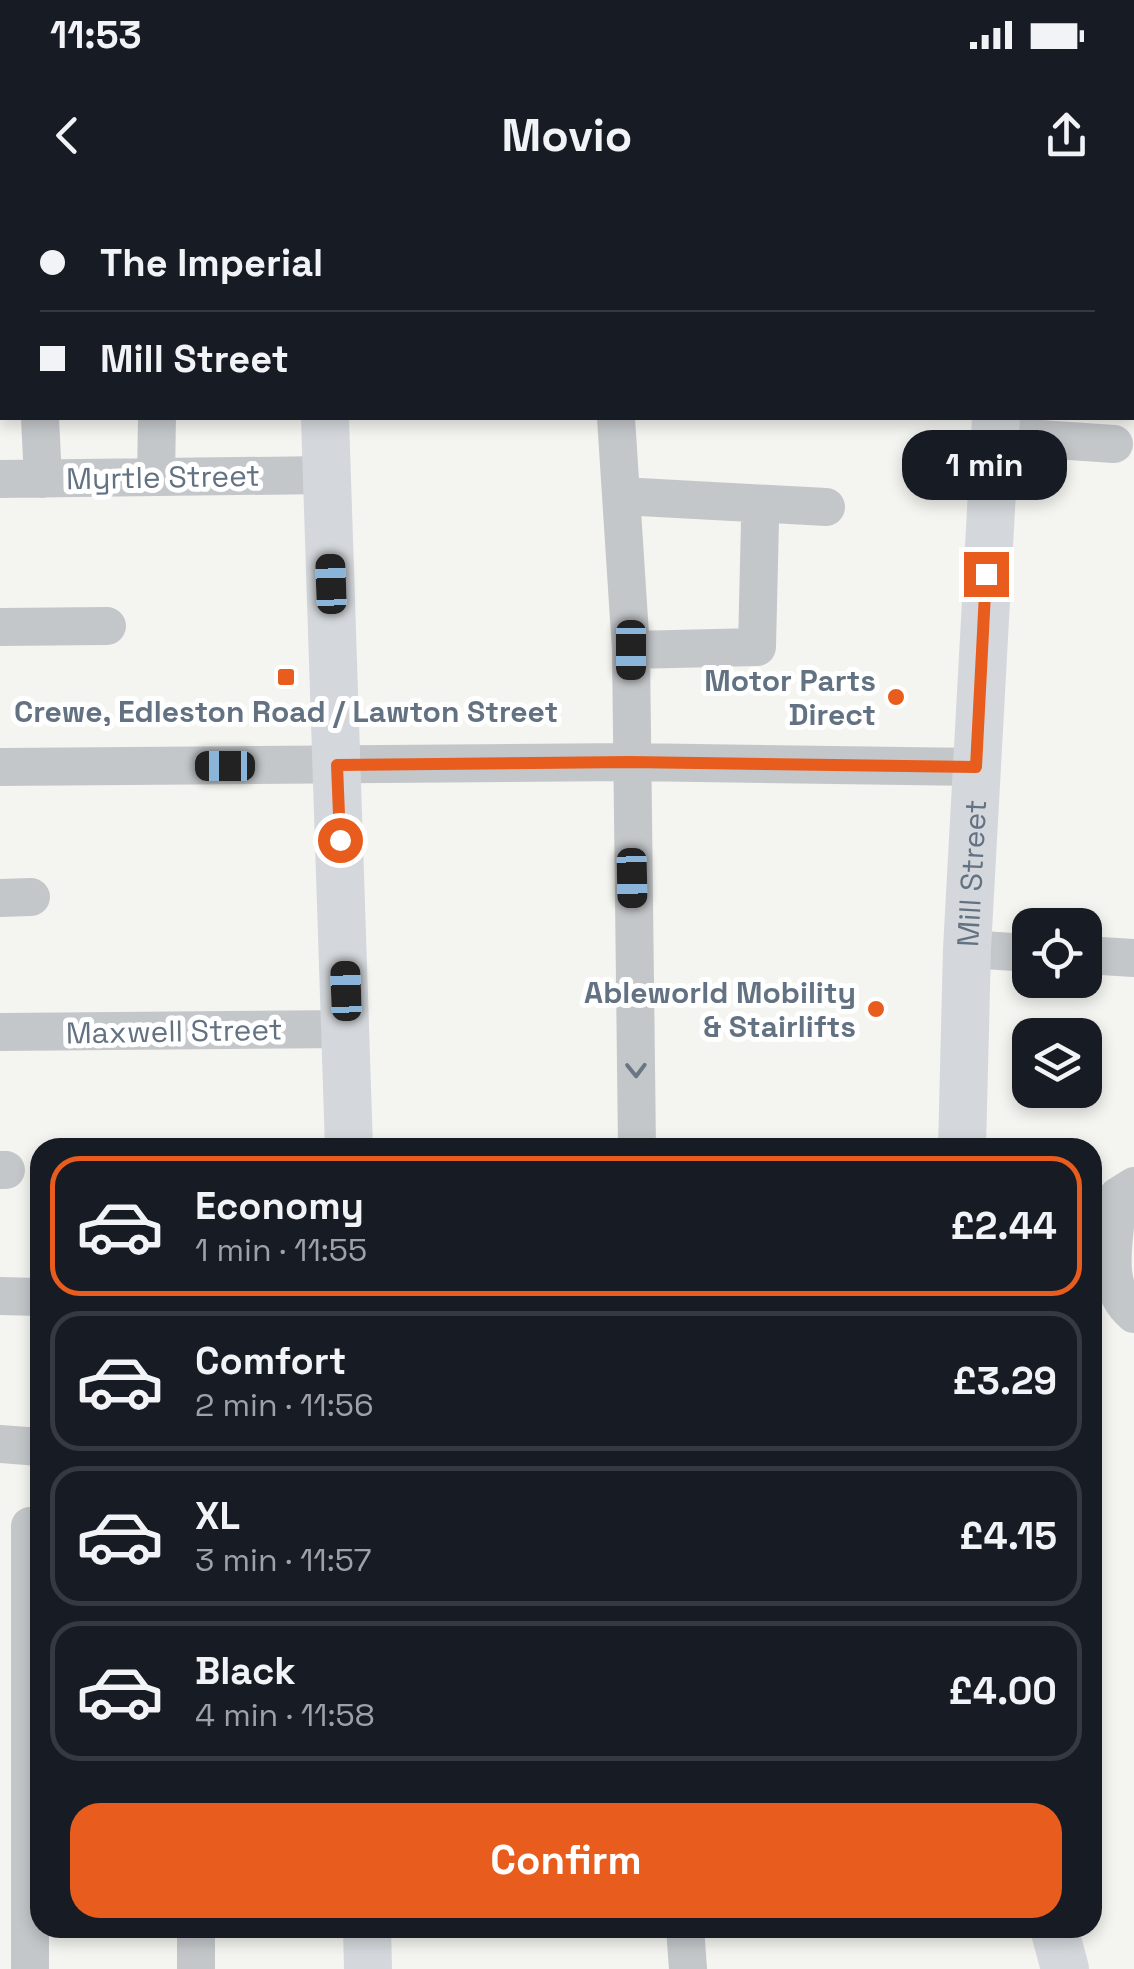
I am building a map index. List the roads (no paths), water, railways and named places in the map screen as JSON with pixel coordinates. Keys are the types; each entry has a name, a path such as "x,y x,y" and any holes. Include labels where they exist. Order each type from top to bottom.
{"main road":[{"path":"325,420 349,1138"},
{"name":"Mill Street","path":"962,1138 966,949 996,427"},
{"path":"366,1938 368,1969"},
{"path":"1057,1938 1066,1969"}],"street":[{"path":"40,420 42,479"},
{"path":"156,477 157,420"},
{"path":"616,420 631,650 638,1138"},
{"path":"996,427 1114,444"},
{"name":"Myrtle Street","path":"0,479 327,475"},
{"path":"621,496 826,506"},
{"path":"631,650 757,647 760,521"},
{"path":"0,627 107,626"},
{"path":"0,767 630,762 976,767"},
{"path":"966,949 1012,951"},
{"path":"1102,957 1134,958"},
{"name":"Maxwell Street","path":"0,1032 348,1029"},
{"path":"1134,1186 1118,1196 1112,1283 1119,1301 1134,1314"},
{"path":"0,1296 30,1297"},
{"path":"0,1444 30,1446"},
{"path":"23,1526 30,1969"},
{"path":"196,1938 196,1969"},
{"path":"686,1938 688,1969"}],"place":[{"name":"Crewe, Edleston Road / Lawton Street","path":"286,677"},
{"name":"Motor Parts Direct","path":"896,697"},
{"name":"Ableworld Mobility & Stairlifts","path":"876,1009"}]}
